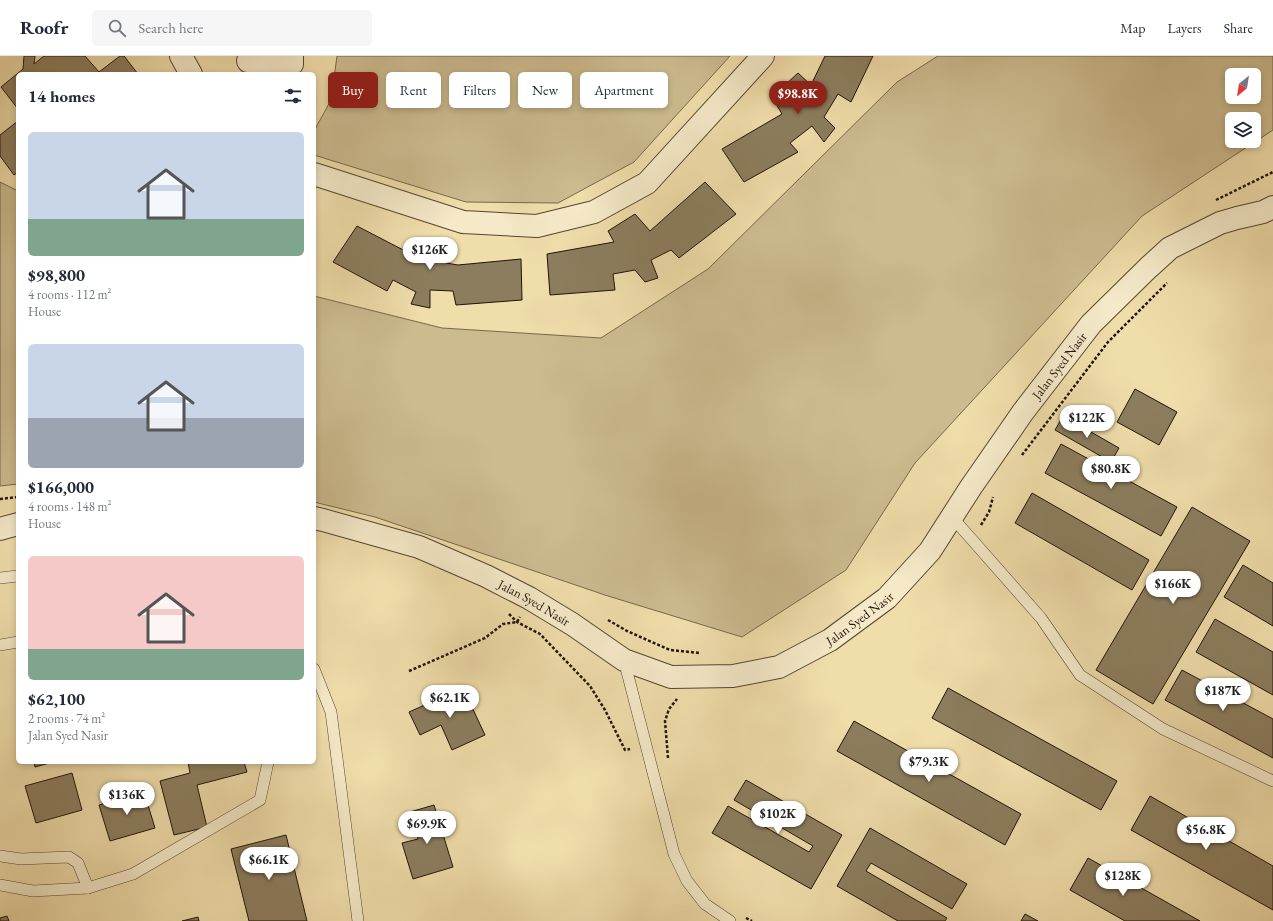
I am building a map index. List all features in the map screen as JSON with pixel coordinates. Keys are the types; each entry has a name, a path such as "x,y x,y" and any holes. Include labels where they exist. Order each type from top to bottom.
{"street":[{"path":"181,56 190,72"},
{"path":"248,61 292,64 292,56"},
{"path":"316,175 464,222 536,226 594,212 647,183 763,56"},
{"name":"Jalan Syed Nasir","path":"316,518 419,547 486,576 528,598 572,624 624,660 671,677 733,676 779,668 830,640 887,598 930,551 1023,412 1091,324 1148,268 1170,248 1200,233 1237,218 1270,210"},
{"path":"0,529 16,525"}],"lane":[{"path":"952,517 1041,618 1080,675 1163,729 1273,781"},
{"path":"0,578 16,576"},
{"path":"0,645 16,642"},
{"path":"624,660 674,854 687,881 705,904 730,921"},
{"path":"316,674 331,712 358,921"},
{"path":"0,885 33,891 88,888 133,874 260,800 268,764"},
{"path":"0,856 21,859 69,857 78,863 88,888"}],"path":[{"path":"0,499 16,497"},
{"path":"504,609 517,622 540,634 590,686 605,710 625,750 667,748"},
{"path":"607,620 627,631 670,650 703,654"},
{"path":"409,671 485,638 503,624"}],"shaded area":[{"path":"337,56 730,56 634,162 558,203 466,202 316,156 316,127 328,105 328,108 378,108 378,72 335,72"},
{"path":"938,56 1273,56 1273,130 1261,138 1261,112 1225,112 1225,148 1246,148 1142,216 915,463 846,570 742,637 608,596 375,517 316,502 316,296 442,328 601,338 708,269 897,82"},
{"path":"0,182 16,190 16,484 0,486"}],"building":[{"path":"24,56 35,56 34,64 44,56 85,56 99,72 19,72 23,69"},
{"path":"120,56 124,56 136,72 99,72"},
{"path":"825,56 873,56 851,102 838,94 824,117 835,128 824,142 812,126 790,143 798,152 744,182 722,149 782,114 772,97 798,73 811,85"},
{"path":"16,75 16,106 1,87"},
{"path":"16,123 16,174 14,175 0,156 0,135"},
{"path":"705,182 736,214 679,258 671,250 651,260 658,278 645,282 635,270 613,274 615,290 550,295 547,254 614,242 608,231 635,214 650,231"},
{"path":"357,226 411,254 419,242 445,246 446,263 458,265 521,259 522,300 456,305 453,291 430,290 430,308 411,304 416,292 393,280 387,291 333,262"},
{"path":"1135,389 1177,412 1159,445 1117,422"},
{"path":"1063,416 1119,448 1111,462 1055,430"},
{"path":"1061,444 1177,507 1161,536 1045,473"},
{"path":"1032,493 1149,560 1132,590 1015,523"},
{"path":"1192,507 1250,541 1153,704 1096,670"},
{"path":"1243,565 1273,583 1273,626 1224,597"},
{"path":"1215,619 1273,652 1273,695 1196,652"},
{"path":"1182,670 1273,719 1273,758 1165,700"},
{"path":"463,688 485,735 452,750 441,725 420,735 409,712"},
{"path":"948,688 1117,781 1101,810 932,718"},
{"path":"854,721 1021,814 1005,845 837,751"},
{"path":"34,764 46,764 35,767"},
{"path":"188,764 245,764 247,772 197,785 207,827 174,835 160,781 190,773"},
{"path":"72,773 82,810 36,823 25,786"},
{"path":"746,780 842,835 811,889 712,833 728,806 809,852 813,846 734,800"},
{"path":"144,792 155,828 110,841 99,805"},
{"path":"1150,796 1273,866 1273,910 1131,830"},
{"path":"434,805 453,867 413,879 402,843 418,839 410,812"},
{"path":"870,828 967,884 952,909 871,863 866,871 947,918 945,921 898,921 837,886"},
{"path":"286,835 307,921 249,921 231,849"},
{"path":"1088,858 1200,921 1125,921 1070,890"},
{"path":"1025,914 1038,921 1021,921"},
{"path":"7,916 9,921 0,921 0,918"},
{"path":"198,917 199,921 182,921"}]}
